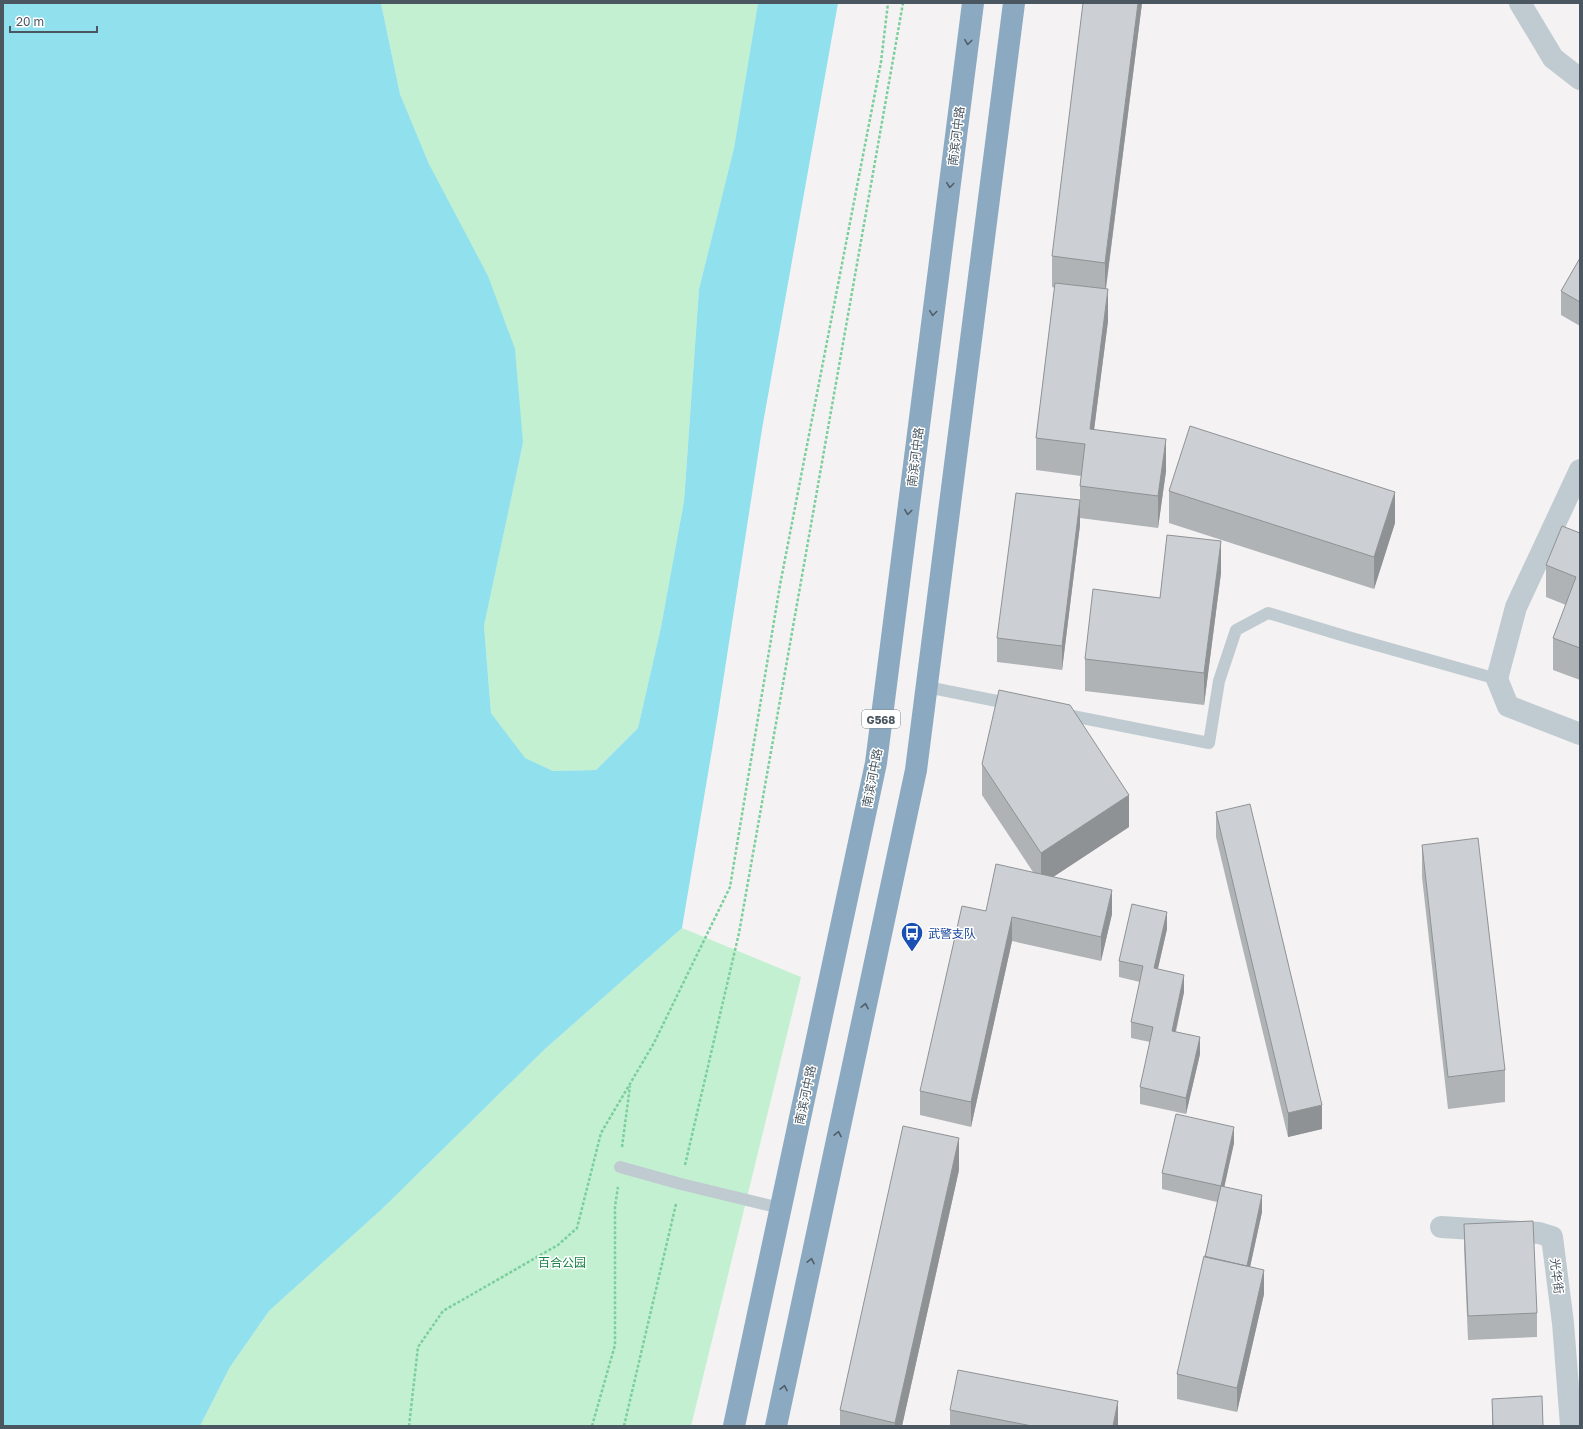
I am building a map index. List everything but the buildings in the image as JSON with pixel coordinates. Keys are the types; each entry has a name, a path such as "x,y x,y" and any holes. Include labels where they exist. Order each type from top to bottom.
{"highway":[{"name":"南滨河中路","path":"734,1426 876,764 973,3"},
{"path":"776,1426 914,778 927,687 1014,3"}],"street":[{"path":"1520,3 1553,58 1580,79"},
{"path":"1580,470 1516,607 1497,679 1508,706 1580,734"},
{"name":"光华街","path":"1441,1227 1539,1233 1552,1237 1563,1323 1571,1426"}],"lane":[{"path":"1053,712 1209,744 1219,681 1236,630 1268,613 1497,679"},
{"path":"927,687 1021,706"},
{"path":"620,1167 681,1184 780,1208"}],"path":[{"path":"409,1426 418,1347 443,1311 558,1245 577,1228 601,1133 654,1043 730,887 780,585 881,62 888,3"},
{"path":"624,1426 739,933 903,3"},
{"path":"592,1426 615,1345 615,1206 630,1084"}],"green space":[{"path":"381,3 758,3 734,148 699,289 684,501 661,627 638,728 596,770 553,771 524,758 491,713 484,626 523,443 429,164 400,94"},
{"name":"百合公园","path":"682,928 801,977 691,1426 200,1426 230,1367 269,1311 382,1209 545,1049"}],"water":[{"path":"3,3 381,3 400,94 429,164 488,276 515,349 523,443 484,626 491,713 525,758 553,771 596,770 638,728 661,627 684,501 699,289 734,148 758,3 838,3 762,429 718,714 682,928 545,1049 382,1209 269,1311 230,1367 200,1426 3,1426"}],"place":[{"name":"武警支队","path":"912,952"}]}
